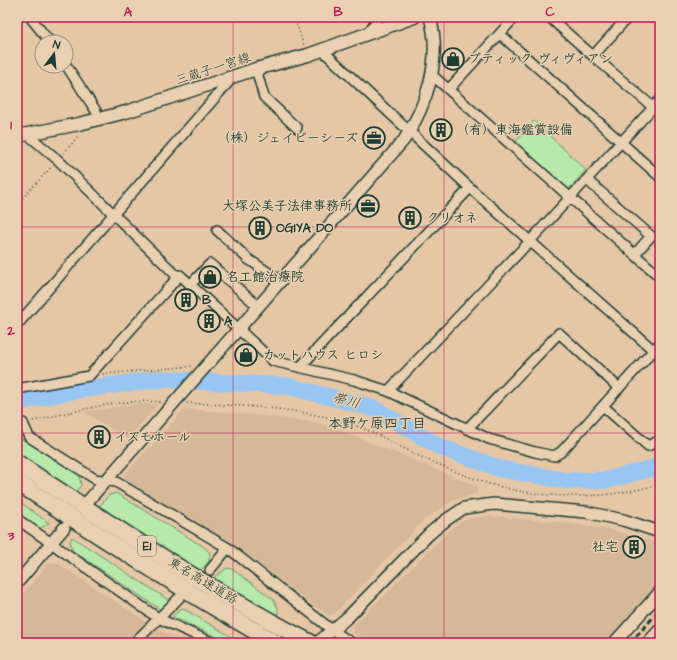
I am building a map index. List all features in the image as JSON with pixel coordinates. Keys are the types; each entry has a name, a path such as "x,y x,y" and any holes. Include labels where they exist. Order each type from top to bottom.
{"highway":[{"name":"東名高速道路","path":"17,462 97,516 229,597 311,643"},
{"name":"東名高速道路","path":"17,482 212,608 273,642"}],"main road":[{"name":"三蔵子一宮線","path":"22,135 126,112 256,69 308,55 414,17"}],"street":[{"path":"30,17 44,34"},
{"path":"368,33 379,17"},
{"path":"88,501 259,307 409,132 422,106 432,75 433,37 430,17"},
{"path":"449,89 515,17"},
{"path":"388,391 530,241 620,143 658,107 593,56 549,17"},
{"path":"593,56 628,17"},
{"path":"500,34 660,178"},
{"path":"22,135 58,160 178,277 180,276 273,361 354,380 388,391 489,439 554,456 561,452 619,388 658,350 470,188 322,50"},
{"path":"256,69 264,97 297,128"},
{"path":"72,74 96,111 99,119"},
{"path":"432,75 660,277"},
{"path":"17,324 233,77"},
{"path":"587,180 651,236 635,254"},
{"path":"300,367 470,188"},
{"path":"217,230 248,259 281,281"},
{"path":"190,285 210,264 259,307"},
{"path":"17,390 89,376 178,277"},
{"path":"467,429 559,333 619,388"},
{"path":"602,406 648,446 660,440"},
{"path":"20,424 29,437 95,478 116,482 228,548 332,630 352,643"},
{"path":"317,643 348,617 429,534 464,508 494,504 586,512 623,520 660,532"},
{"path":"17,519 158,618 213,643"},
{"path":"17,582 64,528"},
{"path":"210,570 228,548"},
{"path":"614,643 660,592"},
{"path":"134,643 180,598"},
{"path":"646,643 660,628"}],"path":[{"path":"294,17 308,55"},
{"path":"89,376 135,370 204,368"},
{"path":"20,424 80,410 137,402 176,401 286,409 333,419 361,428 414,454 479,481 516,490 592,497 642,490 660,484"}],"shaded area":[{"path":"137,404 158,404 128,439 84,412"},
{"path":"185,409 256,415 313,422 333,427 477,486 477,494 452,501 424,520 334,614 327,615 241,551 126,480 124,475"},
{"path":"486,516 560,522 608,529 660,544 660,584 607,643 370,643 354,634 353,626 454,526 467,519"},
{"path":"50,562 57,563 142,619 144,622 144,627 127,643 17,643 17,600"},
{"path":"155,628 186,643 140,643"}],"green space":[{"path":"534,121 586,170 567,191 515,143"},
{"path":"17,436 79,475 81,485 75,493 17,454"},
{"path":"116,493 204,547 210,553 209,561 199,572 98,508 109,495"},
{"path":"17,500 49,523 41,528 34,527 17,515"},
{"path":"72,537 170,601 160,609 73,551 70,543"},
{"path":"227,568 232,569 273,599 278,608 278,620 211,580"},
{"path":"182,608 242,643 230,643 175,618 173,616"}],"waterway":[{"path":"370,22 373,17"},
{"name":"帯川","path":"17,402 84,389 160,379 287,386 373,408 440,447 501,469 568,481 607,480 660,466"}],"railway":[{"path":"630,643 660,610"}],"place":[{"name":"ブティック ヴィヴィアン","path":"453,59"},
{"name":"（有）東海鑑賞設備","path":"441,130"},
{"name":"（株）ジェイピーシーズ","path":"374,138"},
{"name":"大塚公美子法律事務所","path":"368,206"},
{"name":"クリオネ","path":"410,218"},
{"name":"OGIYA DO","path":"260,228"},
{"name":"名工館治療院","path":"210,277"},
{"name":"B","path":"186,300"},
{"name":"A","path":"209,321"},
{"name":"カットハウス ヒロシ","path":"246,355"},
{"name":"イズモホール","path":"99,437"},
{"name":"社宅","path":"634,547"}],"district":[{"name":"本野ケ原四丁目","path":"377,424"}]}
